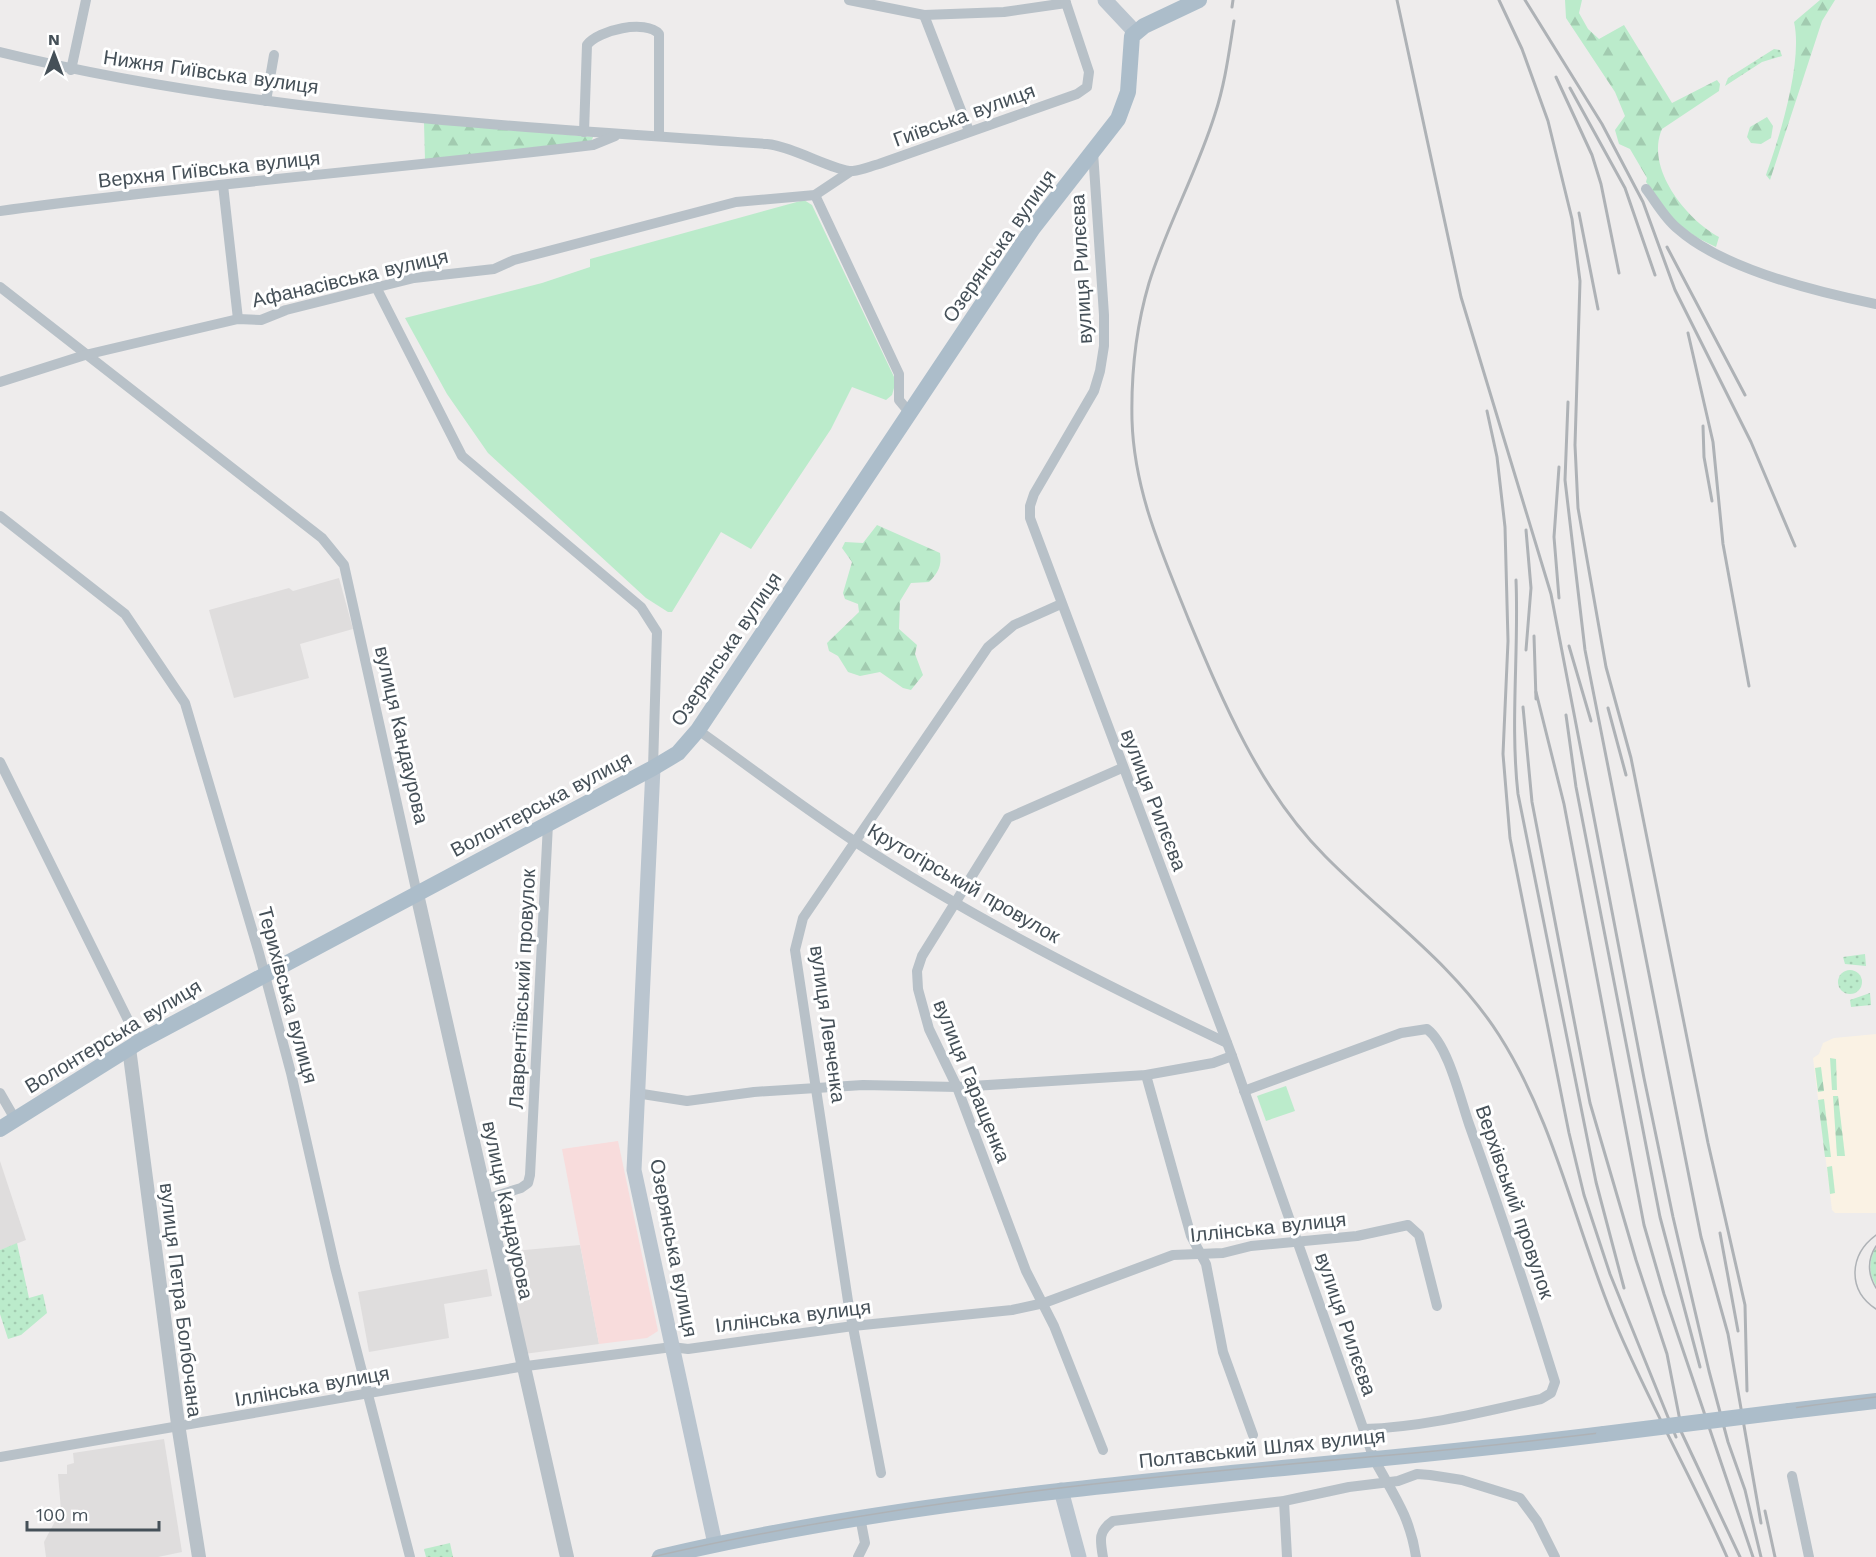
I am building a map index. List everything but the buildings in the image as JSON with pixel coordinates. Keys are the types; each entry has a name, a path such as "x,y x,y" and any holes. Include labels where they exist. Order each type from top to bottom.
{"main road":[{"path":"1105,0 1135,32 1199,0"},
{"name":"Озерянська вулиця","path":"715,1544 634,1170 653,768 678,753 698,730 1033,228 1118,119 1125,106 1130,82 1130,44 1135,32"},
{"name":"Волонтерська вулиця","path":"0,1128 134,1045 265,973 653,768"},
{"name":"Полтавський Шлях вулиця","path":"660,1557 715,1544 860,1518 1061,1490 1604,1434 1874,1400"},
{"path":"1061,1490 1079,1557"}],"street":[{"path":"71,70 86,0"},
{"path":"849,0 924,15 1004,12 1066,2"},
{"name":"Гиївська вулиця","path":"815,195 851,171 879,164 1077,94 1087,87 1089,72 1066,2"},
{"path":"924,15 969,131"},
{"path":"658,136 659,34 650,28 602,33 587,45 584,53 584,132 780,145 851,171"},
{"name":"Нижня Гиївська вулиця","path":"0,52 71,70 266,101 584,132"},
{"path":"266,101 274,56"},
{"name":"Верхня Гиївська вулиця","path":"0,211 223,185 421,166 593,145 617,135"},
{"name":"вулиця Рилєєва","path":"1093,152 1104,315 1104,346 1100,371 1094,391 1030,506 1030,518 1232,1056 1373,1457 1389,1483 1412,1531 1416,1557"},
{"path":"223,185 238,319"},
{"path":"1646,189 1675,227 1694,243 1775,279 1876,304"},
{"path":"815,195 899,374 899,400 909,412"},
{"name":"Афанасівська вулиця","path":"0,382 85,355 238,319 261,320 339,296 377,289 414,278 494,269 514,260 736,202 815,195"},
{"name":"вулиця Кандаурова","path":"0,287 322,538 344,565 567,1557"},
{"name":"Волонтерська вулиця","path":"377,289 462,456 641,607 657,632 653,768"},
{"name":"Терихівська вулиця","path":"0,516 125,614 185,703 265,973 291,1073 335,1267 410,1557"},
{"name":"вулиця Левченка","path":"881,1473 853,1326 795,950 803,918 854,840 988,647 1014,625 1062,604"},
{"name":"Крутогірський провулок","path":"698,730 854,840 956,903 1118,991 1227,1043"},
{"name":"вулиця Петра Болбочана","path":"0,762 134,1045 178,1428 199,1557"},
{"name":"вулиця Гаращенка","path":"1103,1450 1044,1303 1026,1272 957,1087 929,1029 918,989 917,971 922,956 1008,818 1122,768"},
{"name":"Лаврентіївський провулок","path":"486,1199 521,1188 528,1183 530,1175 548,824"},
{"name":"Верхівський провулок","path":"1244,1091 1401,1033 1427,1029 1436,1036 1505,1224 1555,1382 1551,1393 1541,1399 1471,1415 1393,1428 1364,1429"},
{"path":"636,1092 687,1101 753,1092 864,1085 957,1087 1146,1075 1213,1063 1232,1056"},
{"path":"1146,1075 1191,1236 1206,1264 1223,1352 1253,1435"},
{"path":"0,1093 15,1119"},
{"name":"Іллінська вулиця","path":"0,1457 369,1395 523,1366 672,1347 688,1349 853,1326 1012,1310 1044,1303 1173,1255 1202,1255 1251,1246 1357,1236 1408,1225 1419,1235 1437,1306"},
{"path":"1104,1557 1100,1539 1103,1528 1113,1521 1284,1501 1349,1487 1389,1483 1411,1476 1430,1475 1450,1477 1521,1498 1537,1521 1555,1557"},
{"path":"1792,1476 1809,1557"},
{"path":"1284,1501 1287,1557"},
{"path":"858,1557 865,1543 860,1518"}],"shaded area":[{"path":"339,578 353,629 300,644 309,678 234,698 209,610 289,588 293,591"},
{"path":"1876,1034 1876,1213 1835,1213 1832,1210 1813,1058 1819,1054 1823,1043 1834,1038"},
{"path":"618,1141 658,1331 647,1338 599,1344 562,1149"},
{"path":"0,1161 26,1240 0,1250"},
{"path":"580,1245 599,1344 524,1354 502,1252"},
{"path":"487,1269 492,1296 444,1304 449,1338 369,1352 358,1292"},
{"path":"164,1439 182,1552 158,1557 46,1557 44,1542 61,1510 58,1474 67,1474 67,1465 74,1463 73,1453"}],"green space":[{"path":"1565,0 1582,0 1579,13 1588,29 1599,39 1624,25 1672,103 1717,80 1720,84 1719,91 1662,129 1658,144 1659,160 1672,191 1694,218 1719,237 1716,247 1691,234 1675,220 1646,182 1647,178 1630,149 1619,144 1615,130 1625,116 1615,92 1566,18"},
{"path":"1820,0 1835,0 1822,21 1770,180 1766,175 1778,140 1793,77 1796,38 1794,22"},
{"path":"1774,49 1780,50 1782,56 1762,62 1725,86 1728,78"},
{"path":"1767,117 1773,126 1771,138 1761,144 1751,143 1747,137 1750,127"},
{"path":"424,122 593,137 591,142 425,161"},
{"path":"804,200 812,205 896,381 892,395 886,400 852,387 831,429 751,549 721,532 672,612 668,612 646,598 488,453 447,394 405,318 542,283 590,267 590,259"},
{"path":"877,525 940,553 940,566 932,579 929,582 911,583 900,601 899,629 917,645 915,654 923,675 911,690 903,688 880,672 860,676 848,672 838,656 829,651 827,643 859,612 858,604 845,599 843,593 852,562 842,548 845,542 863,543"},
{"path":"1865,954 1866,966 1845,964 1843,957"},
{"path":"1850,970 1855,971 1861,977 1861,987 1855,993 1850,994 1845,993 1839,987 1838,982 1839,977 1845,971"},
{"path":"1870,993 1871,1005 1851,1007 1850,1000"},
{"path":"1830,1058 1836,1059 1837,1090 1832,1090"},
{"path":"1821,1067 1824,1091 1818,1092 1815,1068"},
{"path":"1286,1086 1295,1111 1266,1121 1257,1096"},
{"path":"1833,1096 1838,1096 1845,1156 1837,1156"},
{"path":"1824,1099 1831,1157 1825,1157 1818,1100"},
{"path":"1832,1166 1835,1193 1830,1194 1827,1167"},
{"path":"17,1243 29,1298 43,1294 47,1313 21,1335 8,1339 0,1314 0,1250"},
{"path":"1876,1247 1876,1286 1870,1266"},
{"path":"450,1543 453,1557 426,1557 424,1549"}],"tram line":[{"path":"1876,1235 1861,1252 1856,1262 1855,1272 1860,1292 1876,1309"},
{"path":"1876,1246 1869,1267 1876,1288"},
{"path":"652,1557 841,1519 936,1504 1127,1480 1530,1441 1876,1397"}],"railway":[{"path":"1232,7 1233,0"},
{"path":"1397,0 1461,297 1551,594 1673,1217 1709,1371 1728,1442 1745,1490 1761,1557"},
{"path":"1499,0 1522,49 1548,121 1572,219 1580,281 1575,445 1578,508 1606,667 1631,758 1708,1143 1745,1305 1747,1391"},
{"path":"1525,0 1602,124 1643,202 1675,290 1751,442 1795,546"},
{"path":"1234,21 1224,80 1215,114 1200,157 1156,261 1144,300 1138,333 1132,385 1132,420 1138,472 1151,521 1215,681 1245,744 1281,803 1325,856 1461,985 1499,1035 1518,1068 1549,1137 1598,1280 1625,1346 1727,1557"},
{"path":"1556,77 1592,155 1601,184 1619,273"},
{"path":"1570,88 1625,188 1655,275"},
{"path":"1579,213 1598,309"},
{"path":"1667,247 1745,395"},
{"path":"1688,333 1713,442 1723,544 1749,686"},
{"path":"1568,402 1565,480 1585,650 1701,1237 1728,1334 1761,1523"},
{"path":"1487,411 1497,457 1505,527 1508,641 1503,754 1510,838 1569,1133 1584,1195 1610,1274 1676,1437"},
{"path":"1703,426 1704,457 1712,501"},
{"path":"1559,467 1554,537 1559,598"},
{"path":"1526,530 1531,588 1526,650"},
{"path":"1516,580 1515,741 1518,794 1596,1182 1624,1288"},
{"path":"1534,636 1536,699"},
{"path":"1569,646 1591,721"},
{"path":"1536,692 1564,804 1644,1225 1664,1294 1753,1557"},
{"path":"1523,707 1532,802 1590,1103 1636,1260 1667,1354 1682,1431"},
{"path":"1608,708 1626,775"},
{"path":"1566,715 1576,787 1660,1217 1700,1367"},
{"path":"1720,1233 1738,1331"},
{"path":"1678,1425 1740,1557"},
{"path":"1765,1511 1775,1557"}]}
